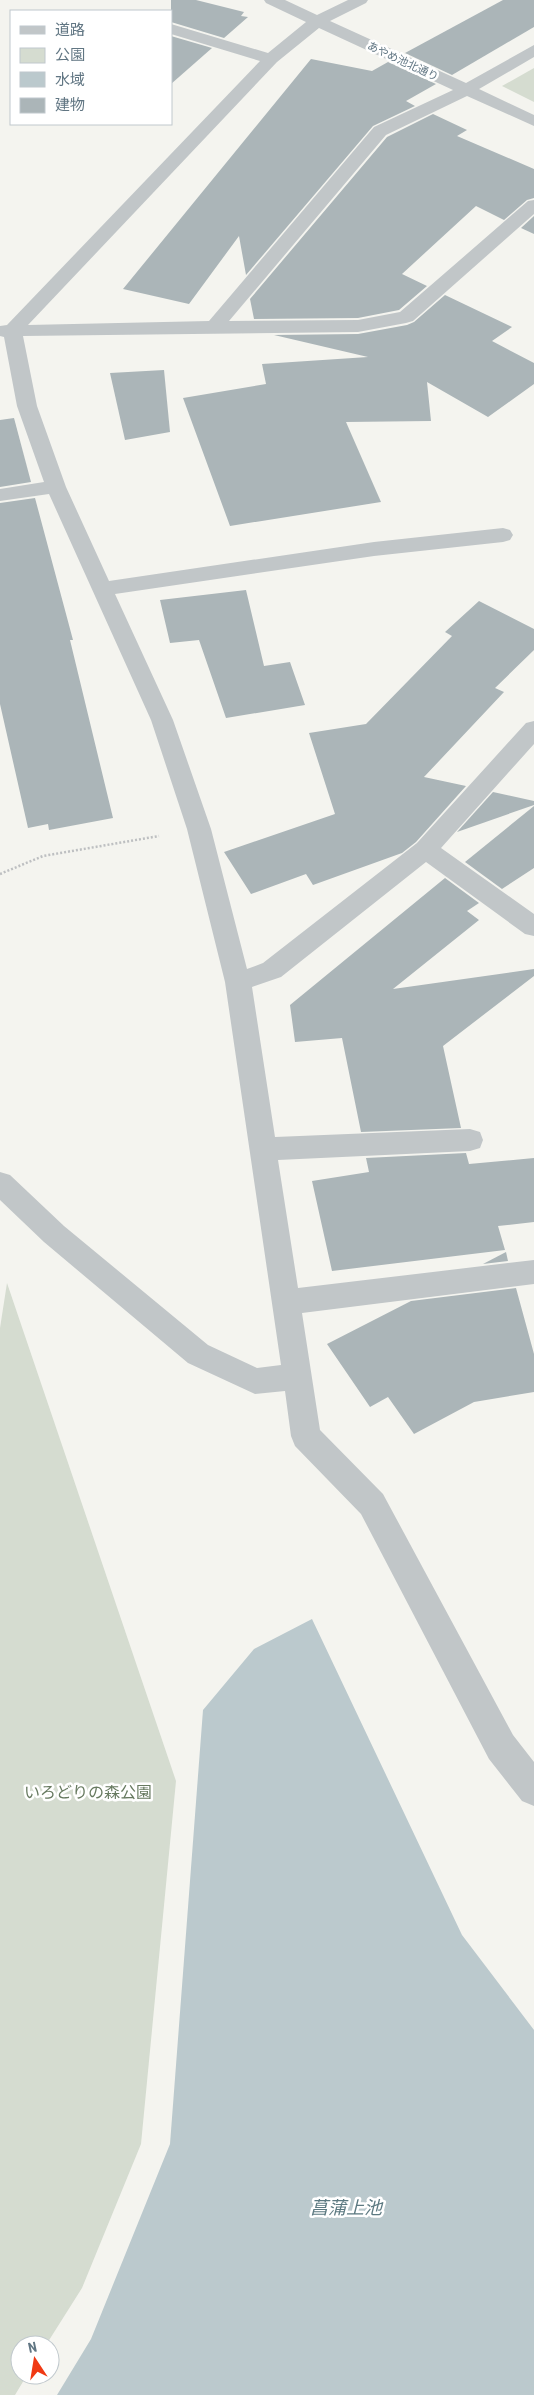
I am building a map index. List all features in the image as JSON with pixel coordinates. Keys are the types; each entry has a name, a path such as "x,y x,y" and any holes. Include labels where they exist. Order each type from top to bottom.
{"street":[{"name":"あやめ池北通り","path":"272,0 534,121"},
{"path":"6,331 271,59 317,21 360,0"},
{"path":"172,30 271,59"},
{"path":"214,327 380,132 466,90 534,50"},
{"path":"6,331 358,326 406,317 534,205"},
{"path":"6,331 27,406 56,487 162,720 199,829 238,982 288,1302 306,1436 372,1504 501,1746 534,1789"},
{"path":"0,496 56,487"},
{"path":"102,589 374,549 503,535"},
{"path":"238,982 272,970 426,849 534,729"},
{"path":"426,849 534,927"},
{"path":"264,1149 470,1140"},
{"path":"0,1183 54,1234 198,1354 255,1380 297,1377"},
{"path":"288,1302 534,1272"}],"path":[{"path":"0,874 43,856 199,829"}],"green space":[{"path":"534,68 534,102 502,86"},
{"name":"いろどりの森公園","path":"7,1283 176,1781 141,2144 82,2288 52,2335 10,2335 10,2385 21,2385 15,2395 0,2395 0,1328"}],"water":[{"name":"菖蒲上池","path":"312,1619 462,1935 534,2030 534,2395 57,2395 91,2339 170,2144 203,1710 254,1649"}],"building":[{"path":"171,0 196,0 244,12 241,16 248,17 224,38 172,22"},
{"path":"503,0 534,0 534,27 452,75 405,53"},
{"path":"172,36 212,48 172,83"},
{"path":"311,59 372,71 388,62 436,84 406,101 415,106 373,126 246,275 239,236 189,304 123,289"},
{"path":"433,114 467,130 457,136 534,169 534,198 527,200 504,220 476,206 402,274 427,286 399,310 358,318 254,319 250,299 387,137"},
{"path":"534,216 534,234 521,228"},
{"path":"445,295 512,327 492,341 534,363 534,384 488,417 427,382 431,421 346,422 381,502 230,526 183,398 266,384 262,364 368,357 274,335 358,334 407,325 414,322"},
{"path":"164,370 170,432 125,440 110,373"},
{"path":"14,418 31,482 0,487 0,420"},
{"path":"35,498 73,640 70,640 113,818 49,830 48,824 28,828 0,704 0,503"},
{"path":"246,590 264,666 290,662 305,705 226,718 199,640 170,643 160,600"},
{"path":"479,601 534,629 534,650 495,688 504,692 424,777 466,786 416,842 402,853 313,885 306,874 251,894 224,852 335,814 309,733 366,724 452,636 445,632"},
{"path":"493,792 534,801 534,805 457,832"},
{"path":"534,806 534,868 502,889 465,862"},
{"path":"445,878 479,903 467,911 479,920 393,989 534,969 534,976 443,1046 461,1128 361,1132 342,1038 295,1042 290,1005"},
{"path":"466,1153 469,1164 534,1158 534,1222 498,1226 505,1250 332,1271 312,1181 369,1172 366,1158"},
{"path":"506,1252 508,1261 483,1264"},
{"path":"516,1288 534,1354 534,1392 474,1402 414,1434 388,1397 370,1407 327,1344 411,1301"}]}
